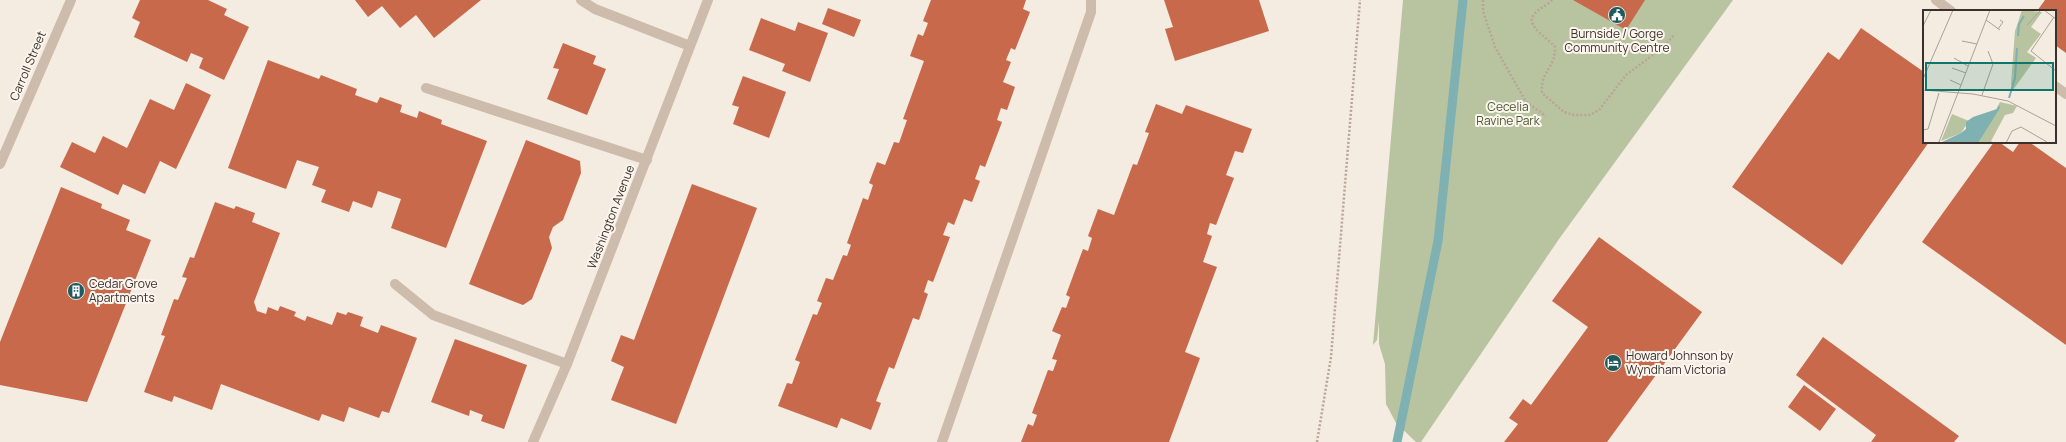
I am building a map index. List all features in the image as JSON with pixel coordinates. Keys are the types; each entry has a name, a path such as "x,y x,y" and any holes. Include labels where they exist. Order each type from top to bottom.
{"street":[{"name":"Carroll Street","path":"0,164 71,0"},
{"path":"581,0 595,9 690,46"},
{"name":"Washington Avenue","path":"533,442 567,364 708,0"},
{"path":"942,442 1090,12 1091,0"},
{"path":"1936,0 1950,10"},
{"path":"2056,87 2066,94"},
{"path":"426,88 646,160"},
{"path":"395,284 433,315 567,364"}],"path":[{"path":"1317,442 1331,357 1360,0"},
{"path":"1483,0 1483,11 1495,47 1526,102 1546,116"},
{"path":"1552,0 1532,16 1531,22 1534,28 1555,47 1553,63 1541,82 1542,93 1557,107 1574,116 1590,116 1599,110 1626,75 1661,49 1675,34"}],"green space":[{"name":"Cecelia Ravine Park","path":"1403,0 1733,0 1559,239 1421,442 1416,442 1396,423 1386,404 1385,364 1379,344 1379,321 1377,340 1373,345"}],"building":[{"path":"140,0 208,0 227,9 224,15 249,27 224,80 199,68 203,58 191,53 187,62 134,37 140,22 132,18"},
{"path":"355,0 481,0 434,38 416,15 400,28 382,6 368,17"},
{"path":"931,0 1026,0 1023,9 1030,12 1015,50 1011,48 1006,60 1011,62 1003,82 1015,87 1007,110 1001,108 997,120 1002,122 985,167 980,165 975,179 980,181 972,202 964,199 954,225 948,222 943,235 950,237 933,282 928,280 924,292 928,294 919,320 913,318 894,369 889,367 876,401 881,403 871,430 841,418 837,428 778,406 787,383 792,384 800,362 795,360 813,314 817,315 822,303 817,301 826,278 833,280 843,255 847,256 851,245 847,243 863,198 868,200 873,185 869,183 877,162 885,165 894,142 899,143 907,120 903,119 924,61 910,56 918,34 923,36 928,23 923,21"},
{"path":"1164,0 1259,0 1269,31 1175,61 1165,29 1173,27"},
{"name":"Burnside / Gorge Community Centre","path":"1573,0 1645,0 1626,30"},
{"path":"2045,0 2066,0 2066,53 2056,46 2056,10 2038,10"},
{"path":"828,8 861,20 854,37 822,24"},
{"path":"761,18 795,31 798,22 828,33 810,82 782,71 785,64 749,50"},
{"path":"1861,28 1923,71 1923,143 1928,143 1842,265 1732,187 1828,52 1839,60"},
{"path":"563,43 596,56 593,64 606,69 587,115 547,99 559,69 553,68"},
{"path":"268,60 319,79 321,75 357,89 355,95 377,103 380,97 402,105 400,112 417,118 419,111 442,120 441,124 487,141 446,248 391,228 401,199 378,191 372,208 353,201 349,212 321,202 326,190 312,185 319,167 297,160 286,189 228,168"},
{"path":"743,76 786,92 769,138 733,124 739,107 732,105"},
{"path":"186,83 211,95 176,169 160,161 145,194 123,184 118,195 60,167 72,142 95,153 103,136 127,148 150,99 174,110"},
{"path":"1156,104 1182,114 1186,105 1252,129 1243,153 1235,151 1226,175 1234,178 1216,225 1210,223 1207,234 1212,236 1203,262 1217,267 1185,352 1200,358 1169,442 1021,442 1028,424 1033,426 1037,415 1032,413 1048,370 1053,371 1057,360 1052,359 1061,335 1052,331 1062,307 1066,308 1070,297 1066,295 1083,249 1088,251 1092,238 1088,236 1098,209 1114,215 1133,164 1137,165 1149,133 1145,132"},
{"path":"526,140 580,161 581,173 563,220 553,227 549,237 552,248 532,299 523,305 469,284"},
{"path":"1993,143 2000,143 2013,152 2019,143 2030,143 2066,168 2066,345 1922,242"},
{"path":"692,184 757,208 676,424 611,400 624,367 611,361 621,335 634,340"},
{"name":"Cedar Grove Apartments","path":"61,187 102,204 101,208 130,220 126,230 151,240 87,402 0,385 0,342"},
{"path":"215,202 234,209 236,206 255,213 252,222 280,233 254,302 257,311 266,314 268,307 278,311 280,306 296,312 294,316 305,321 307,316 332,325 337,312 346,315 348,312 363,317 360,326 378,333 381,325 417,338 389,413 382,411 379,418 349,407 344,422 322,414 319,421 221,384 212,410 174,396 172,402 144,392 165,336 161,335 174,299 178,300 187,278 182,277 190,257 194,258"},
{"name":"Howard Johnson by Wyndham Victoria","path":"1599,237 1702,312 1607,442 1504,442 1518,424 1509,418 1523,399 1531,405 1588,327 1552,301"},
{"path":"1823,337 1959,436 1954,442 1871,442 1876,435 1796,375"},
{"path":"455,339 527,365 504,429 481,421 483,415 470,410 469,416 431,402"},
{"path":"1804,385 1836,409 1820,431 1788,407"}],"waterway":[{"path":"1397,442 1438,241 1463,0"}],"place":[{"name":"Burnside / Gorge Community Centre","path":"1617,15"},
{"name":"Cedar Grove Apartments","path":"76,291"},
{"name":"Howard Johnson by Wyndham Victoria","path":"1613,363"}]}
